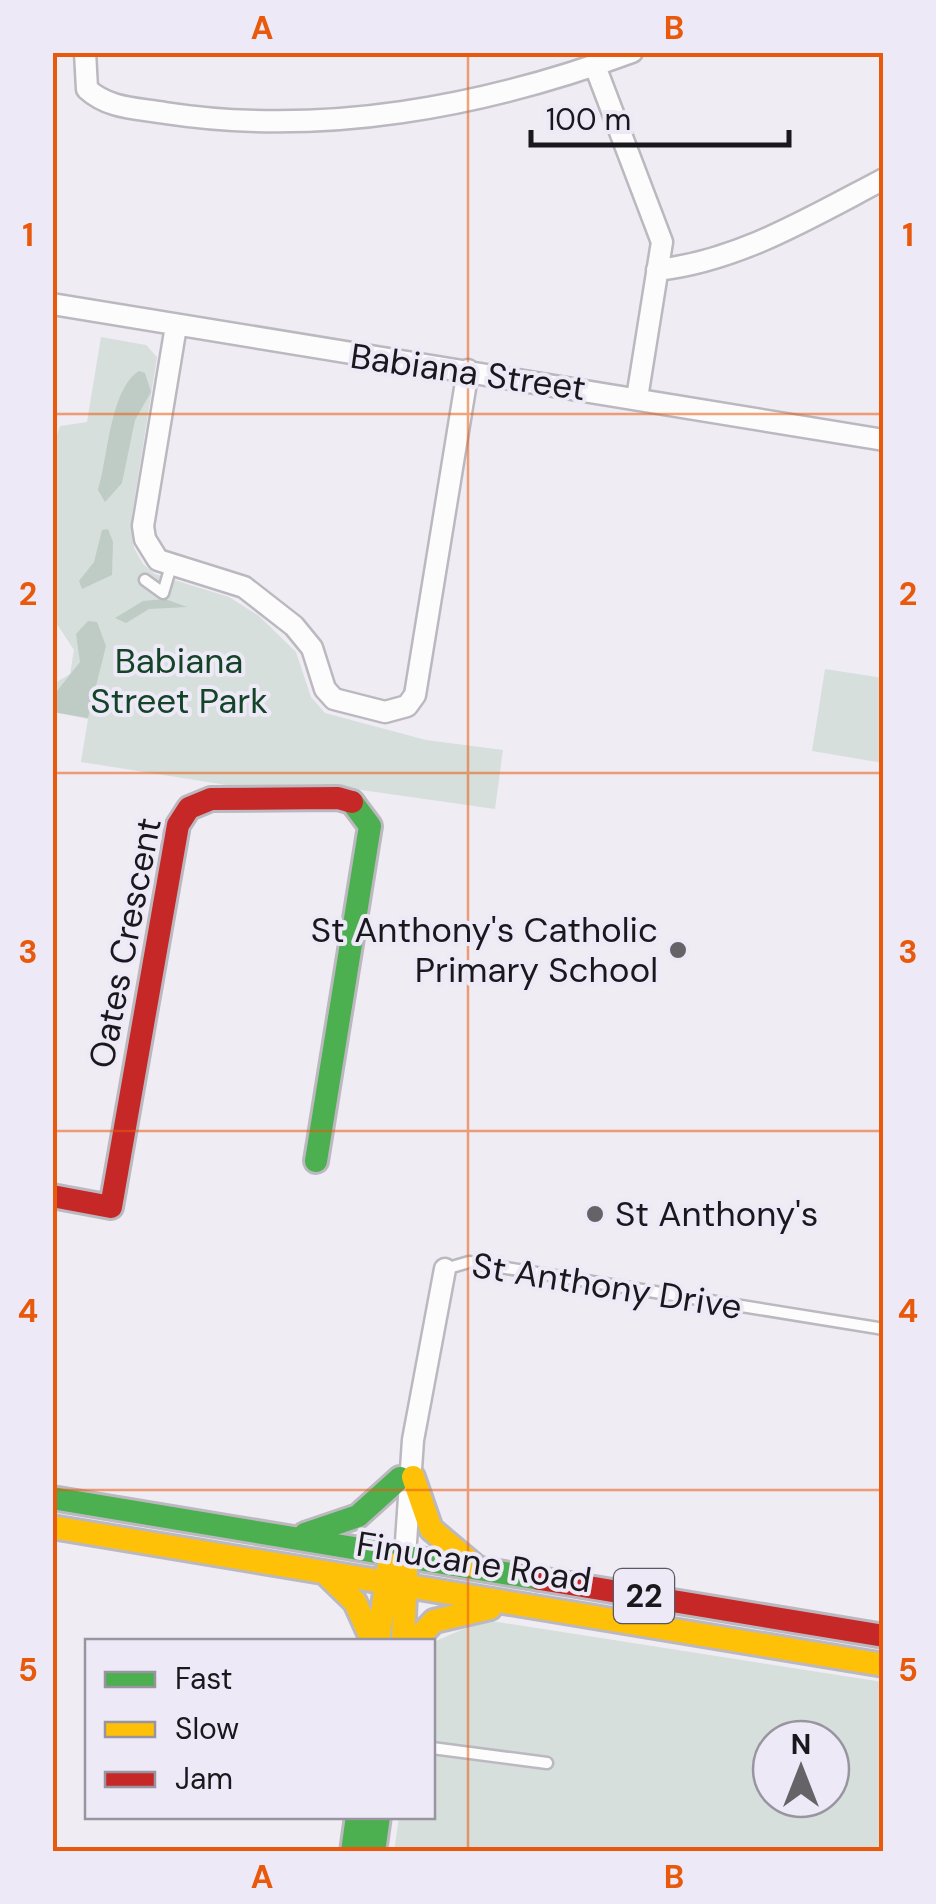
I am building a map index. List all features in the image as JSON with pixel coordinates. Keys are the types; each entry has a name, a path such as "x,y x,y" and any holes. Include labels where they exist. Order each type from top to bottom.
{"main road":[{"name":"Oates Crescent","path":"52,1196 111,1206 178,825 189,808 211,799 338,798 364,813 370,826 316,1161"},
{"path":"289,1537 349,1522 378,1504 406,1478 431,1529 478,1569"},
{"name":"Finucane Road","path":"52,1498 884,1636"},
{"name":"Finucane Road","path":"52,1527 884,1665"},
{"path":"398,1555 396,1584 403,1639"},
{"path":"324,1572 355,1602 374,1639"},
{"path":"376,1639 396,1584"},
{"path":"418,1639 444,1617 516,1604"},
{"path":"352,1852 357,1819"},
{"path":"374,1852 379,1819"}],"street":[{"path":"85,52 87,88 103,103 205,119 287,123 430,108 595,66 632,52"},
{"path":"595,66 658,223 662,242 637,398"},
{"path":"657,270 694,266 771,238 884,179"},
{"name":"Babiana Street","path":"52,304 884,440"},
{"path":"176,326 144,526 150,551 171,566 217,577 268,603 312,648 325,689 334,700 385,712 408,706 415,695 468,370"},
{"name":"St Anthony Drive","path":"398,1555 406,1478 446,1269"}],"lane":[{"path":"144,580 163,593 171,566"},
{"name":"St Anthony Drive","path":"446,1269 469,1262 884,1330"},
{"path":"435,1748 547,1763"}],"green space":[{"name":"Babiana Street Park","path":"101,337 146,345 157,357 132,515 134,548 143,564 155,574 229,597 259,616 296,652 311,697 325,713 426,740 503,750 495,809 319,784 233,786 81,762 88,719 53,712 52,685 70,674 74,650 53,618 53,447 60,426 87,422"},
{"path":"825,669 883,678 883,763 812,751"},
{"path":"485,1620 883,1682 883,1851 394,1852 399,1819 435,1819 435,1641"}],"shaded area":[{"path":"139,371 145,373 151,392 135,420 122,483 105,502 98,490 111,425 122,393"},
{"path":"108,529 113,542 112,575 82,589 79,581 94,562 102,530"},
{"path":"165,599 187,607 149,609 126,623 115,618 143,601"},
{"path":"88,621 97,622 106,646 88,718 53,712 53,696 80,662 76,634"}],"traffic: fast":[{"path":"316,1161 370,826 352,802"},
{"path":"305,1534 358,1516 400,1478"},
{"path":"52,1498 540,1579"},
{"path":"352,1852 357,1819"},
{"path":"374,1852 379,1819"}],"traffic: slow":[{"path":"413,1477 431,1529 476,1567"},
{"path":"52,1527 884,1665"},
{"path":"378,1639 389,1564"},
{"path":"403,1639 406,1568"},
{"path":"324,1572 355,1602 372,1639"},
{"path":"417,1639 434,1621 490,1608"}],"traffic: jam":[{"path":"52,1196 111,1207 178,825 189,808 211,799 338,798 352,802"},
{"path":"540,1579 884,1636"}],"place":[{"name":"St Anthony's Catholic Primary School","path":"678,950"},
{"name":"St Anthony's","path":"595,1214"}]}
